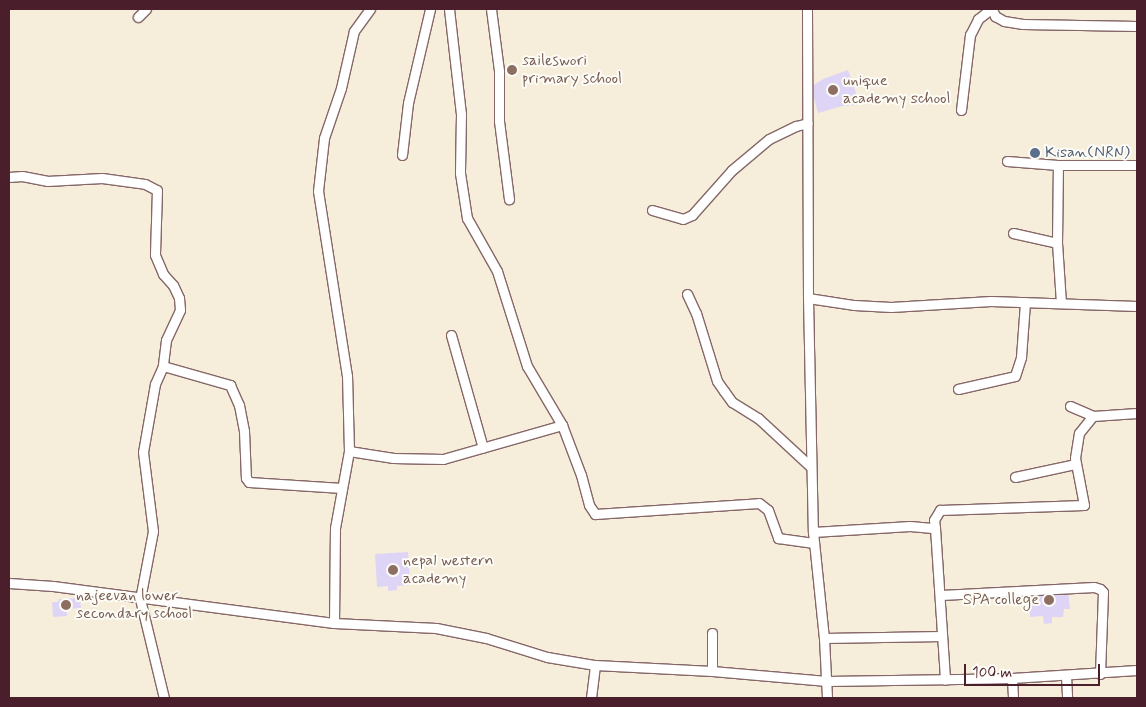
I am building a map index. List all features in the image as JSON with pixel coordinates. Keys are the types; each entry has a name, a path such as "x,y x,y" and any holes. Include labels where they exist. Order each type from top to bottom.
{"street":[{"path":"138,18 146,9"},
{"path":"334,623 335,528 349,451 347,376 318,191 324,138 342,88 354,31 370,9"},
{"path":"402,155 408,103 430,9"},
{"path":"449,9 461,114 460,173 467,218 497,272 527,366 562,425 581,475 589,505 595,514 759,503 768,510 778,538 814,544"},
{"path":"491,9 499,71 499,121 509,199"},
{"path":"808,9 808,298 813,532 824,638 827,698"},
{"path":"961,110 970,35 978,19 992,9 995,16 1004,21 1022,24 1137,26"},
{"path":"652,210 683,219 688,217 732,170 769,139 808,122"},
{"path":"1007,162 1058,165 1137,165"},
{"path":"1058,165 1057,243 1061,303"},
{"path":"9,178 22,176 47,181 102,178 145,184 157,190 155,255 163,274 174,285 179,298 180,310 166,340 163,366 155,384 143,452 153,532 140,599 164,698"},
{"path":"1013,234 1057,243"},
{"path":"687,294 696,313 717,381 724,391 732,402 758,418 812,467"},
{"path":"808,298 854,305 891,307 991,301 1137,306"},
{"path":"958,389 1015,376 1021,357 1025,302"},
{"path":"451,335 483,448"},
{"path":"163,366 230,385 239,405 244,431 246,478 249,482 342,488"},
{"path":"1070,406 1093,416 1137,413"},
{"path":"945,680 941,595 934,520 940,510 1089,506 1074,464 1079,433 1093,416"},
{"path":"349,451 393,458 443,459 562,425"},
{"path":"1014,477 1074,464"},
{"path":"813,532 910,526 935,528"},
{"path":"9,583 53,586 140,599 334,623 436,628 486,638 546,657 595,665 712,671 827,681 1012,678 1100,674 1137,670"},
{"path":"941,595 1094,587 1100,589 1103,592 1100,674"},
{"path":"712,632 712,671"},
{"path":"824,638 942,636"},
{"path":"591,698 595,665"},
{"path":"1066,676 1067,698"},
{"path":"1012,678 1013,698"}],"shaded area":[{"name":"unique academy school","path":"848,70 856,93 863,104 842,106 818,113 811,87 823,79"},
{"name":"nepal western academy","path":"408,552 410,585 397,586 397,590 388,591 388,586 377,587 375,554"},
{"name":"SPA college","path":"1068,590 1070,609 1064,609 1063,617 1052,617 1052,623 1044,624 1043,616 1030,617 1030,592"},
{"name":"najeevan lower secondary school","path":"80,598 81,608 67,609 67,616 53,617 52,602 58,602 59,599"}],"place":[{"name":"saileswori primary school","path":"512,70"},
{"name":"unique academy school","path":"833,90"},
{"name":"Kisan(NRN)","path":"1035,153"},
{"name":"nepal western academy","path":"393,570"},
{"name":"SPA college","path":"1049,600"},
{"name":"najeevan lower secondary school","path":"66,605"}]}
